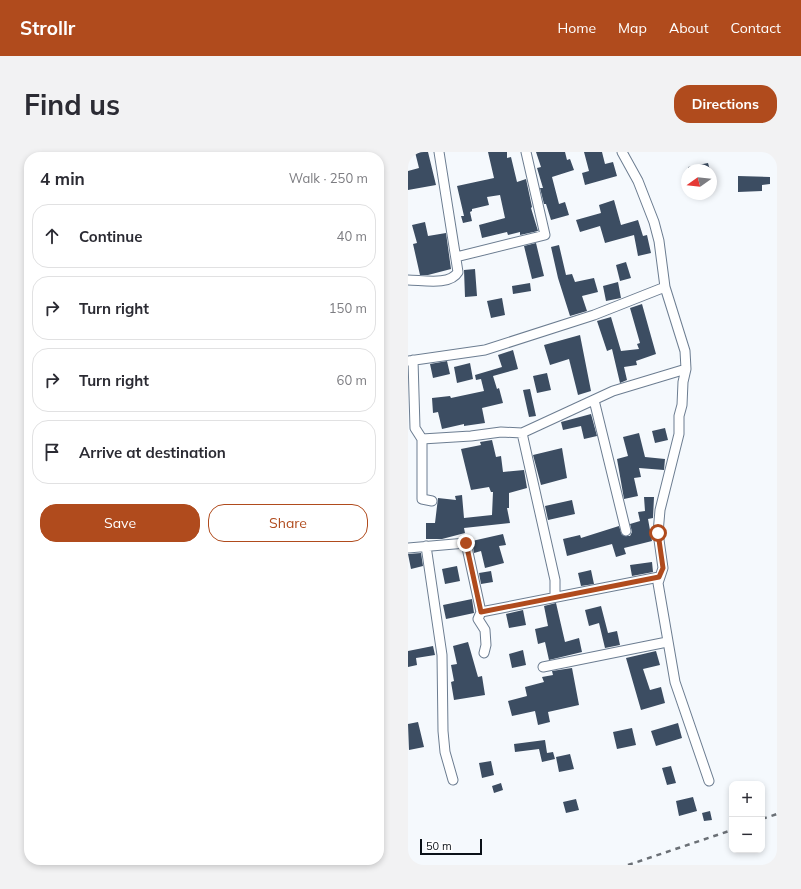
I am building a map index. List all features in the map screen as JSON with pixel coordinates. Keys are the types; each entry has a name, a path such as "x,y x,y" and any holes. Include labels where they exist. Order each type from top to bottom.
{"street":[{"path":"408,280 445,280 453,278 458,272 439,152"},
{"path":"456,256 545,235 526,152"},
{"path":"622,152 638,181 654,222 659,241 666,288 685,351 686,369 683,382 682,405 679,416 678,434 660,510 658,533 663,568 658,583 675,682 709,781"},
{"path":"432,501 422,499 422,439 416,428 410,360 485,350 594,315 666,288"},
{"path":"422,439 472,436 501,432 522,433 613,391 686,369"},
{"path":"594,400 626,531"},
{"path":"522,433 555,580 555,597"},
{"path":"408,548 466,543 481,612 478,619 485,630 486,636 484,653"},
{"path":"426,546 442,655 442,731 445,752 453,780"},
{"path":"481,612 659,577"},
{"path":"543,667 667,642"}],"building":[{"path":"415,152 428,152 436,185 408,190 408,171 419,168"},
{"path":"488,152 507,152 507,158 511,157 517,182 526,179 531,208 538,231 520,235 520,232 508,235 507,232 482,238 479,225 505,218 500,195 487,197 489,205 472,209 470,212 472,221 463,223 461,216 464,216 457,186 494,178"},
{"path":"536,152 565,152 567,160 570,159 574,170 552,177 559,204 565,202 569,215 551,220 546,204 544,204 540,188 543,188 537,168 541,167"},
{"path":"584,152 602,152 605,164 613,162 617,176 585,185 582,173 589,171"},
{"path":"738,176 770,177 770,184 762,185 762,191 738,192"},
{"path":"614,200 621,225 638,220 643,236 647,235 651,253 638,256 634,235 605,243 600,226 580,232 576,220 601,213 599,205"},
{"path":"425,222 428,236 446,233 451,269 428,275 420,275 413,244 417,243 412,225"},
{"path":"536,243 544,276 532,279 524,246"},
{"path":"559,245 566,275 572,274 575,282 594,278 598,292 582,296 587,311 570,316 558,278 551,247"},
{"path":"626,262 631,278 620,281 616,265"},
{"path":"475,269 477,296 465,297 464,270"},
{"path":"618,282 621,298 606,301 603,286"},
{"path":"530,283 531,291 513,294 512,286"},
{"path":"502,298 505,315 491,318 487,301"},
{"path":"642,304 656,354 636,361 637,365 624,367 627,380 620,383 612,349 607,351 597,321 611,317 621,351 639,349 637,344 640,343 630,308"},
{"path":"580,335 591,391 578,395 569,359 550,365 544,345"},
{"path":"513,350 518,369 493,376 497,389 499,388 503,403 482,408 485,423 464,426 464,424 442,429 438,412 433,413 432,398 450,396 451,398 484,391 481,379 476,380 475,375 502,367 498,355"},
{"path":"447,361 450,374 433,378 430,364"},
{"path":"470,363 473,379 457,383 454,367"},
{"path":"547,373 551,390 537,393 533,376"},
{"path":"530,389 536,416 529,417 523,390"},
{"path":"591,414 597,436 584,439 581,426 563,430 561,422"},
{"path":"665,428 668,440 655,443 652,431"},
{"path":"639,433 645,457 665,459 664,470 639,468 641,477 634,478 638,496 624,499 617,459 628,456 623,437"},
{"path":"492,440 496,457 501,456 503,472 524,470 527,488 509,493 509,508 507,508 510,523 464,528 465,533 442,539 426,539 426,523 435,523 438,498 456,500 455,496 462,495 464,518 492,515 493,492 491,492 489,487 471,490 461,449 481,445 480,442"},
{"path":"562,448 567,478 541,485 533,455"},
{"path":"644,497 654,497 653,518 648,519 652,541 624,548 626,554 616,557 612,544 567,556 563,539 580,535 581,538 619,526 622,535 630,536 632,532 630,524 640,521 638,512 645,511"},
{"path":"572,500 575,514 548,520 545,506"},
{"path":"503,534 506,545 499,546 504,563 485,568 481,551 474,553 472,541"},
{"path":"421,553 423,566 411,569 408,554"},
{"path":"652,562 653,572 632,576 630,565"},
{"path":"457,566 460,581 445,584 442,569"},
{"path":"591,570 594,584 581,586 578,573"},
{"path":"491,571 493,582 481,584 479,573"},
{"path":"472,599 474,613 446,619 443,605"},
{"path":"556,603 565,642 579,638 582,652 549,660 545,642 538,644 535,629 548,626 544,606"},
{"path":"601,606 608,633 617,631 620,645 605,648 599,623 589,626 585,610"},
{"path":"523,610 526,625 509,628 506,614"},
{"path":"468,642 478,677 482,676 485,695 454,700 451,682 454,681 451,665 457,664 453,646"},
{"path":"433,646 435,655 416,658 417,665 408,667 408,651"},
{"path":"523,650 526,665 512,668 509,654"},
{"path":"656,651 660,665 643,669 650,690 661,687 665,703 641,710 626,658"},
{"path":"572,668 579,705 548,712 550,722 538,725 535,711 512,716 508,701 527,696 525,687 544,682 542,677 553,675 552,671"},
{"path":"418,722 424,747 409,750 408,724"},
{"path":"678,723 682,738 656,746 651,731"},
{"path":"632,728 636,745 617,749 613,732"},
{"path":"545,740 547,753 553,752 555,759 542,762 539,749 515,752 514,744"},
{"path":"570,754 574,769 559,772 556,757"},
{"path":"491,761 494,775 482,778 479,763"},
{"path":"671,766 676,783 667,785 662,768"},
{"path":"501,783 503,790 494,793 492,786"},
{"path":"693,797 697,811 679,816 676,801"},
{"path":"576,799 579,810 566,813 563,802"},
{"path":"710,811 712,820 704,821 702,813"}],"railway":[{"path":"765,818 777,814"},
{"path":"628,865 729,831"}],"route":[{"path":"466,543 481,612 659,577 663,568 658,533"}]}
